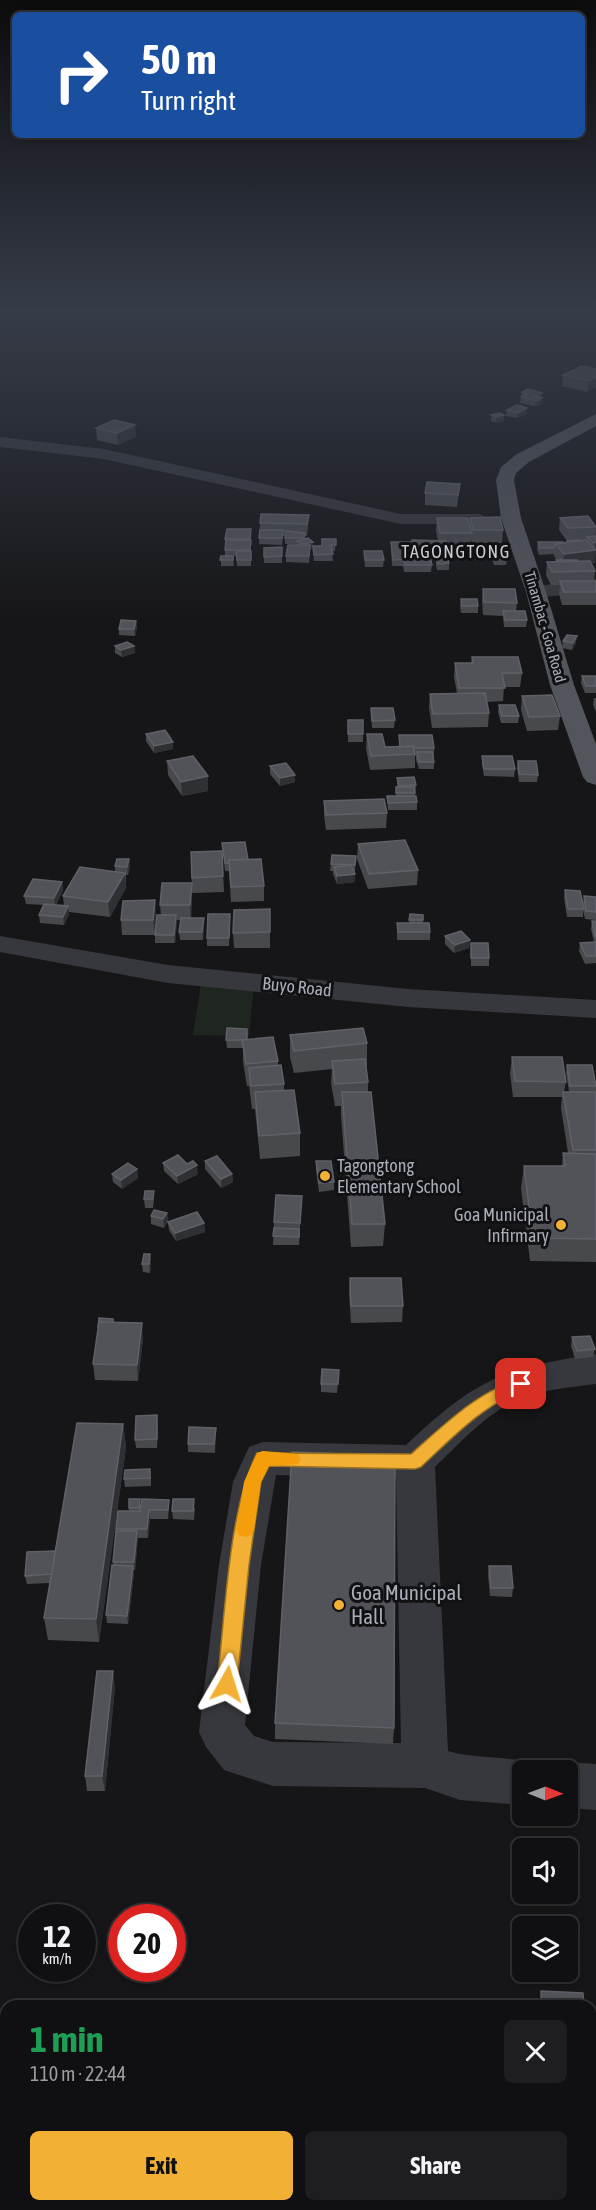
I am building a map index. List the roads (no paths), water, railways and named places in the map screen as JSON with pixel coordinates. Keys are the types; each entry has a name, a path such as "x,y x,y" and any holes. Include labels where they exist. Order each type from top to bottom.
{"main road":[{"name":"Tinambac - Goa Road","path":"596,419 523,458 507,471 505,480 511,518 536,592 562,685 596,777"}],"street":[{"path":"0,441 104,454 401,519 427,521 511,518"},
{"path":"536,592 596,585"},
{"name":"Buyo Road","path":"0,944 168,974 408,998 596,1009"},
{"path":"512,1781 460,1777 425,1766 273,1764 240,1754 222,1732 243,1544 253,1482 263,1458 415,1462 462,1418 500,1392 543,1377 596,1369"},
{"path":"415,1462 425,1766"},
{"path":"578,1786 596,1787"}],"place":[{"name":"Tagongtong Elementary School","path":"325,1176"},
{"name":"Goa Municipal Infirmary","path":"561,1225"},
{"name":"Goa Municipal Hall","path":"339,1605"}],"district":[{"name":"TAGONGTONG","path":"456,552"}]}
